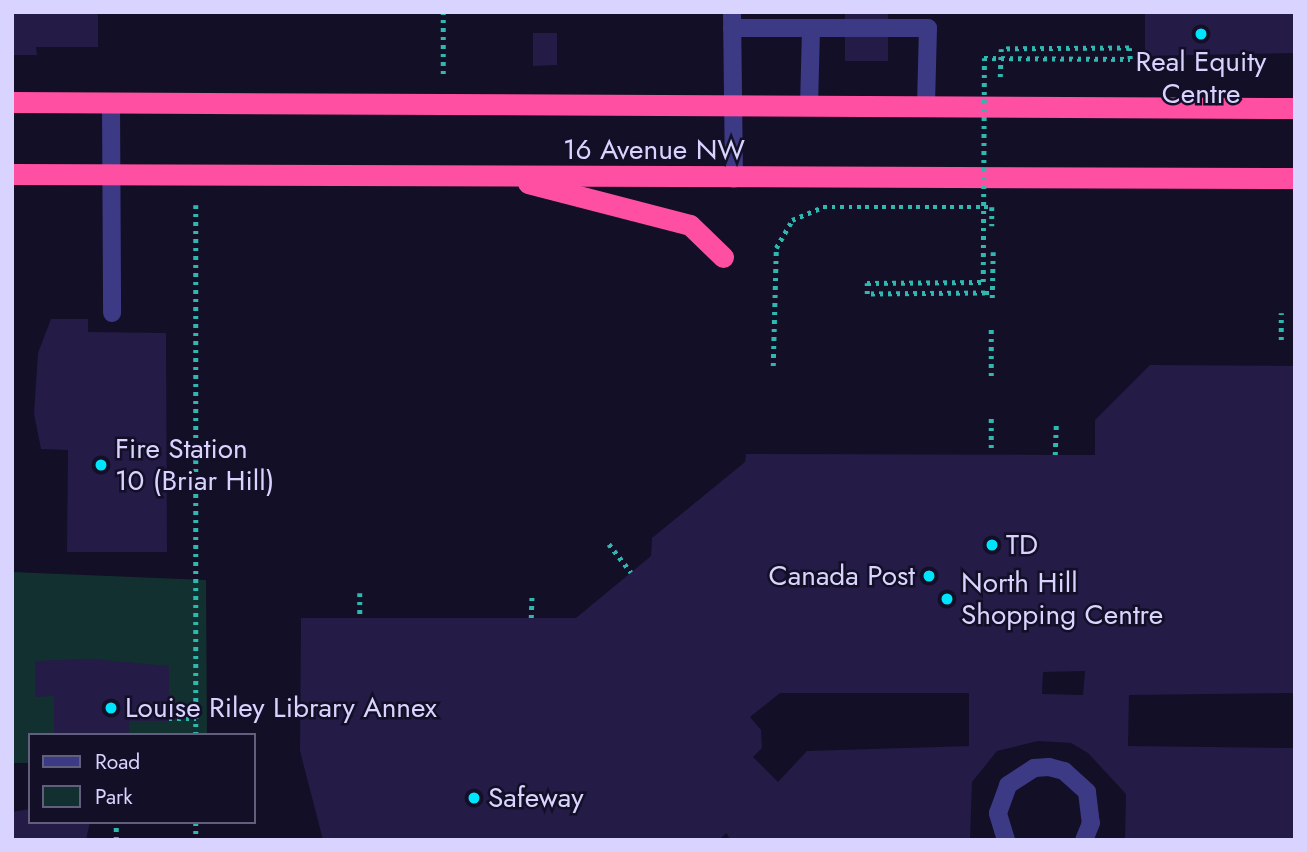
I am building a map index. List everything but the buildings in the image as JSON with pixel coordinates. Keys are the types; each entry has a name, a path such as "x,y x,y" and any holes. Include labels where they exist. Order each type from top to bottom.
{"highway":[{"name":"16 Avenue NW","path":"12,102 1295,107"},
{"name":"16 Avenue NW","path":"12,174 734,179 1295,178"},
{"path":"516,178 561,196 651,211 690,225 723,257"}],"street":[{"path":"734,179 732,20 821,23 928,20 926,107"},
{"path":"809,106 821,23"},
{"path":"111,103 112,313"},
{"path":"1006,840 998,813 1008,785 1034,768 1049,767 1064,771 1087,792 1091,822 1084,840"}],"path":[{"path":"443,12 443,74"},
{"path":"993,252 992,296 985,293 867,294 867,283 984,282 984,58 1130,59 1129,48 1001,49 1000,76"},
{"path":"196,205 196,733"},
{"path":"774,366 776,248 792,220 823,207 992,207 992,226"},
{"path":"1281,340 1282,313"},
{"path":"991,327 991,376"},
{"path":"990,448 991,417"},
{"path":"1055,455 1056,424"},
{"path":"609,544 631,572"},
{"path":"360,593 360,618"},
{"path":"531,618 532,594"},
{"path":"169,719 196,719"}],"green space":[{"path":"12,572 206,580 207,733 28,733 28,763 12,763"}],"place":[{"name":"Real Equity Centre","path":"1201,34"},
{"name":"Fire Station 10 (Briar Hill)","path":"101,465"},
{"name":"TD","path":"992,545"},
{"name":"Canada Post","path":"929,576"},
{"name":"North Hill Shopping Centre","path":"947,599"},
{"name":"Louise Riley Library Annex","path":"111,708"},
{"name":"Safeway","path":"474,798"}]}
